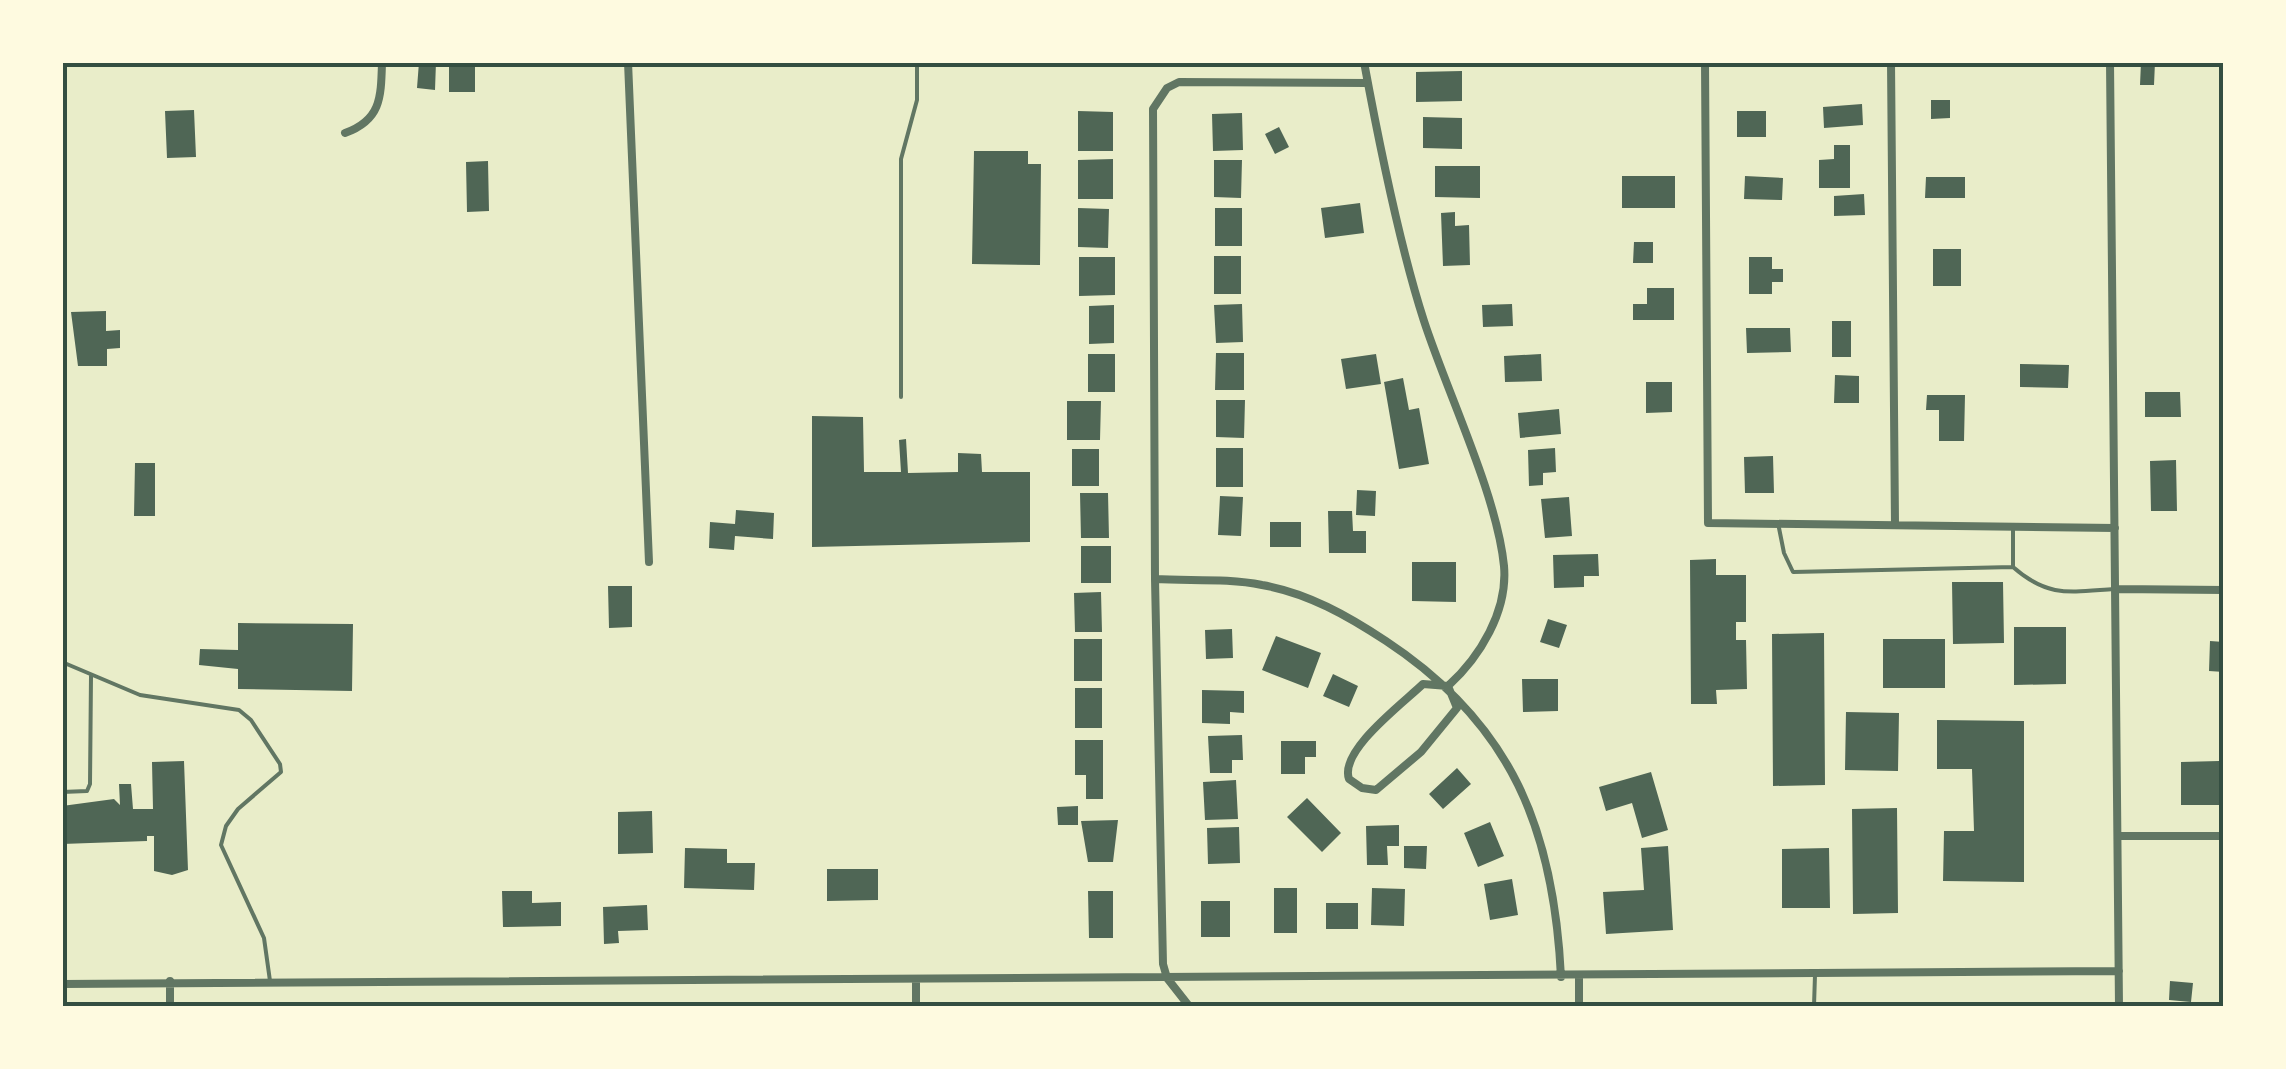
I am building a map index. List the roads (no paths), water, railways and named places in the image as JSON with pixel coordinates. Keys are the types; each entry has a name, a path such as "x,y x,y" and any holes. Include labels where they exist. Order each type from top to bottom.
{"street":[{"path":"345,133 367,126 378,108 382,62"},
{"path":"628,62 649,562"},
{"path":"1364,62 1422,317 1497,529 1504,569 1499,604 1472,664 1448,686 1423,684 1350,756 1346,766 1349,779 1367,790 1376,790 1421,752 1457,708 1448,686"},
{"path":"1706,62 1708,523 2115,528"},
{"path":"1891,62 1895,524"},
{"path":"2110,62 2119,1006"},
{"path":"1188,1006 1167,978 1155,579 1153,109 1167,88 1180,82 1368,83"},
{"path":"1155,579 1262,584 1340,610 1448,686 1487,728 1510,764 1544,844 1552,879 1561,977"},
{"path":"2115,589 2224,590"},
{"path":"2118,836 2224,836"},
{"path":"62,984 2119,972"},
{"path":"1579,977 1579,1006"},
{"path":"916,979 916,1006"},
{"path":"170,982 170,1006"}],"lane":[{"path":"901,397 901,159 917,100 917,62"},
{"path":"1778,523 1784,553 1793,572 2012,567 2036,588 2066,592 2115,589"},
{"path":"2012,567 2013,526"},
{"path":"62,662 140,695 239,710 251,720 280,764 280,772 238,809 226,826 221,845 232,877 264,938 270,981"},
{"path":"62,792 87,791 90,784 90,674"},
{"path":"1814,1006 1815,975"}]}
